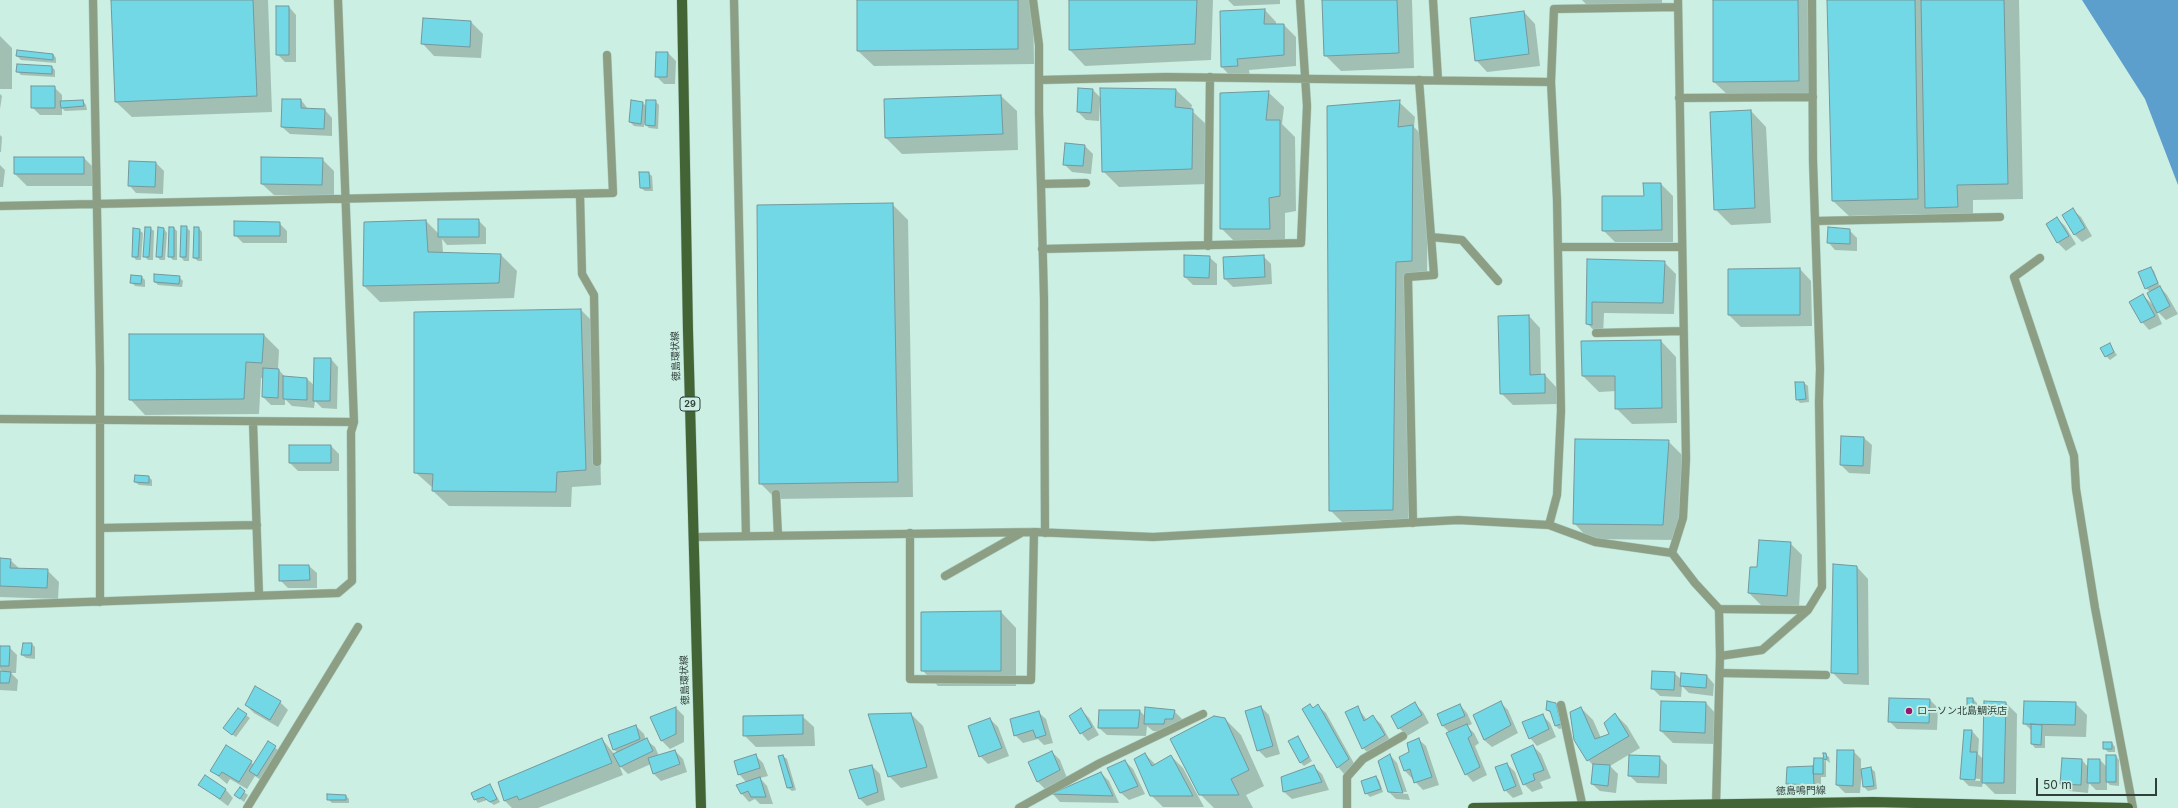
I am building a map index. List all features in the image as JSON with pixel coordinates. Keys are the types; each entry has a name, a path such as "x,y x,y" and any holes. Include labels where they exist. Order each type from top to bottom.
{"main road":[{"name":"徳島環状線","path":"682,0 688,331 700,808"},
{"name":"徳島鳴門線","path":"1473,808 1712,806 1873,802 2128,808"}],"street":[{"path":"93,0 100,420 100,602"},
{"path":"0,604 338,594 352,581 351,432 354,422 338,0"},
{"path":"734,0 746,536"},
{"path":"1033,0 1039,45 1045,533"},
{"path":"1042,249 1301,243 1307,106 1300,0"},
{"path":"1433,0 1438,80"},
{"path":"1720,656 1762,650 1808,610 1822,587 1818,402 1820,362 1815,221 1812,0"},
{"path":"1549,526 1557,495 1561,411 1558,248 1551,82 1554,9 1678,4 1681,247 1686,459 1683,518 1672,553"},
{"path":"0,206 97,206 613,193 607,55"},
{"path":"1039,80 1210,77 1551,82"},
{"path":"1208,246 1210,77"},
{"path":"1413,524 1408,277 1434,275 1419,80"},
{"path":"1679,98 1813,97"},
{"path":"1041,184 1086,183"},
{"path":"580,194 582,274 594,295 597,462"},
{"path":"1815,221 2000,217"},
{"path":"1431,237 1462,240 1498,281"},
{"path":"1558,248 1681,247"},
{"path":"2040,258 2014,277 2074,456 2076,489 2095,608 2133,808"},
{"path":"1596,333 1683,332"},
{"path":"0,419 354,422"},
{"path":"253,422 259,596"},
{"path":"776,494 778,536"},
{"path":"700,537 1022,532 1153,537 1413,524 1458,520 1549,526 1594,542 1672,553 1695,583 1718,609 1720,673 1712,806"},
{"path":"100,528 257,525"},
{"path":"945,576 1022,532"},
{"path":"910,534 910,679 1030,680 1034,532"},
{"path":"1718,609 1808,610"},
{"path":"247,808 358,627"},
{"path":"1720,673 1826,675"},
{"path":"1561,705 1583,807"},
{"path":"1019,808 1100,763 1203,714"},
{"path":"1347,808 1347,777 1363,759 1404,736"}],"water":[{"path":"2082,0 2178,0 2178,185 2145,99"}],"building":[{"path":"111,0 253,0 257,96 115,102"},
{"path":"857,0 1018,0 1018,49 857,51"},
{"path":"1069,0 1197,0 1195,44 1069,50"},
{"path":"1322,0 1397,0 1399,53 1324,56"},
{"path":"1713,0 1798,0 1799,81 1713,82"},
{"path":"1827,0 1915,0 1918,199 1832,201"},
{"path":"1921,0 2004,0 2008,184 1957,185 1958,207 1925,208"},
{"path":"276,6 289,6 289,55 276,55"},
{"path":"1265,9 1264,24 1284,24 1284,55 1237,59 1238,66 1221,67 1220,11"},
{"path":"1524,11 1529,54 1475,61 1470,18"},
{"path":"423,18 471,21 470,47 421,44"},
{"path":"17,50 53,54 53,60 16,56"},
{"path":"656,52 668,52 667,77 655,77"},
{"path":"17,64 52,66 52,74 16,72"},
{"path":"31,86 55,86 55,108 31,108"},
{"path":"1078,88 1093,89 1091,113 1077,112"},
{"path":"1100,88 1176,89 1175,107 1193,109 1192,169 1102,172"},
{"path":"1269,91 1266,120 1280,120 1280,196 1269,198 1270,229 1220,229 1220,93"},
{"path":"1001,95 1003,134 885,138 884,99"},
{"path":"282,99 301,99 301,108 325,109 324,129 281,127"},
{"path":"83,100 84,106 61,108 60,101"},
{"path":"631,100 643,102 641,124 629,122"},
{"path":"646,100 656,100 655,126 645,125"},
{"path":"1400,100 1398,127 1413,125 1412,261 1396,262 1393,510 1329,511 1327,106"},
{"path":"1751,110 1755,208 1714,210 1710,112"},
{"path":"1065,143 1085,145 1083,166 1063,165"},
{"path":"14,157 84,157 84,174 14,174"},
{"path":"261,157 323,158 322,185 261,184"},
{"path":"129,161 156,162 155,187 128,186"},
{"path":"639,172 649,172 650,188 640,188"},
{"path":"1643,183 1661,183 1662,230 1602,231 1602,196 1644,196"},
{"path":"893,203 898,482 759,484 757,205"},
{"path":"2073,208 2085,228 2074,235 2062,215"},
{"path":"2057,217 2069,236 2057,243 2046,224"},
{"path":"438,219 479,219 479,237 438,237"},
{"path":"426,220 428,252 501,254 499,283 363,286 364,222"},
{"path":"234,221 280,222 280,236 234,236"},
{"path":"181,226 187,226 186,257 180,257"},
{"path":"145,227 151,227 149,257 143,257"},
{"path":"158,227 164,228 162,257 156,257"},
{"path":"169,227 174,227 174,257 168,257"},
{"path":"194,227 199,227 199,258 193,258"},
{"path":"1828,227 1850,229 1850,244 1827,243"},
{"path":"133,228 140,229 138,257 132,257"},
{"path":"1184,255 1210,256 1209,278 1184,277"},
{"path":"1264,255 1265,277 1224,279 1223,257"},
{"path":"1587,259 1665,261 1663,303 1592,302 1592,325 1586,324"},
{"path":"2151,267 2158,283 2145,289 2138,272"},
{"path":"1800,268 1800,315 1728,315 1728,269"},
{"path":"154,274 180,276 179,284 154,282"},
{"path":"131,275 142,276 141,284 130,283"},
{"path":"2160,286 2170,306 2157,313 2147,293"},
{"path":"2143,294 2155,316 2141,323 2129,302"},
{"path":"581,309 586,470 557,472 556,492 432,491 433,474 414,473 414,312"},
{"path":"1529,315 1530,375 1545,374 1545,393 1500,394 1498,316"},
{"path":"129,334 264,334 262,363 246,362 244,399 129,400"},
{"path":"1661,340 1662,408 1615,409 1615,376 1582,376 1581,341"},
{"path":"2110,343 2114,352 2105,357 2100,348"},
{"path":"314,358 331,358 330,401 313,401"},
{"path":"263,368 279,369 278,398 262,397"},
{"path":"283,376 307,378 307,400 283,399"},
{"path":"1795,382 1804,382 1806,399 1796,400"},
{"path":"1841,436 1864,437 1863,466 1840,465"},
{"path":"1575,439 1669,440 1663,525 1573,524"},
{"path":"289,445 331,445 331,463 289,463"},
{"path":"135,475 149,476 149,483 134,482"},
{"path":"1759,540 1791,542 1787,596 1748,593 1750,567 1757,567"},
{"path":"0,558 11,559 10,568 48,569 47,588 0,586"},
{"path":"1833,564 1857,566 1858,674 1831,673"},
{"path":"279,565 309,565 310,580 279,581"},
{"path":"1001,611 1001,671 921,671 921,612"},
{"path":"23,643 32,643 31,655 21,655"},
{"path":"0,646 10,646 9,666 0,666"},
{"path":"0,671 11,672 9,683 0,683"},
{"path":"1652,671 1675,672 1674,690 1651,689"},
{"path":"1681,673 1707,675 1706,688 1680,686"},
{"path":"255,686 281,701 270,720 245,705"},
{"path":"1889,698 1930,699 1929,723 1888,722"},
{"path":"1967,698 1973,698 1973,709 1967,708"},
{"path":"1501,701 1511,725 1484,740 1473,715"},
{"path":"1547,701 1556,703 1561,724 1555,726 1550,711 1546,710"},
{"path":"1661,701 1706,702 1705,733 1660,731"},
{"path":"1984,701 2006,702 2004,783 1982,783"},
{"path":"2024,701 2076,702 2075,725 2023,724"},
{"path":"1415,702 1422,715 1398,729 1391,716"},
{"path":"1310,704 1313,708 1318,704 1349,759 1337,768 1302,709"},
{"path":"1460,704 1465,716 1442,726 1437,714"},
{"path":"1261,706 1273,746 1257,751 1245,711"},
{"path":"1358,706 1364,721 1373,715 1385,735 1362,749 1345,712"},
{"path":"676,707 676,734 661,741 650,717"},
{"path":"1145,707 1175,710 1173,719 1165,719 1164,724 1144,724"},
{"path":"1581,707 1595,739 1609,734 1604,723 1615,713 1629,736 1587,761 1574,740 1570,712"},
{"path":"238,708 247,714 232,735 223,728"},
{"path":"1081,708 1092,727 1080,734 1069,716"},
{"path":"1099,710 1140,710 1138,728 1098,728"},
{"path":"1039,711 1046,735 1036,738 1033,730 1014,736 1010,719"},
{"path":"911,713 927,767 888,777 868,714"},
{"path":"1543,714 1549,729 1529,739 1522,722"},
{"path":"803,715 803,734 743,736 743,716"},
{"path":"1214,716 1225,718 1249,770 1231,779 1239,795 1199,795 1170,739"},
{"path":"990,718 1002,748 979,757 968,726"},
{"path":"1467,724 1472,735 1468,738 1480,767 1465,775 1446,733"},
{"path":"2031,724 2042,725 2041,745 2031,744"},
{"path":"636,725 640,739 613,750 608,735"},
{"path":"1964,730 1972,730 1970,752 1977,752 1975,780 1960,779"},
{"path":"1298,736 1309,757 1300,763 1288,741"},
{"path":"602,738 612,763 519,800 517,796 504,801 498,782"},
{"path":"647,738 653,751 620,767 613,754"},
{"path":"1419,738 1432,777 1414,783 1410,769 1404,771 1399,757 1409,752 1407,743"},
{"path":"268,741 276,746 257,776 249,771"},
{"path":"2103,742 2112,742 2112,749 2103,749"},
{"path":"226,745 252,761 239,782 222,772 219,776 210,771"},
{"path":"1533,745 1544,770 1533,774 1535,780 1523,785 1511,755"},
{"path":"675,750 680,764 653,774 648,758"},
{"path":"1837,750 1854,750 1853,786 1836,785"},
{"path":"1052,751 1060,770 1037,782 1028,762"},
{"path":"1145,753 1152,766 1171,755 1193,796 1150,796 1134,759"},
{"path":"1823,753 1826,753 1827,759 1824,760"},
{"path":"756,754 760,768 738,775 734,761"},
{"path":"1390,754 1403,793 1388,792 1378,761"},
{"path":"783,755 793,787 787,788 778,756"},
{"path":"1629,755 1660,756 1659,777 1628,776"},
{"path":"2106,755 2116,755 2116,782 2106,782"},
{"path":"1814,758 1823,758 1823,774 1813,774"},
{"path":"2062,758 2082,759 2081,785 2060,784"},
{"path":"2088,759 2100,759 2100,783 2087,783"},
{"path":"1125,760 1138,786 1120,793 1107,768"},
{"path":"1507,763 1516,786 1504,791 1495,767"},
{"path":"1593,764 1610,765 1608,786 1591,784"},
{"path":"872,765 878,792 859,799 849,770"},
{"path":"1314,765 1322,782 1283,792 1281,777"},
{"path":"1813,766 1814,785 1786,784 1787,767"},
{"path":"1871,767 1874,786 1863,787 1861,769"},
{"path":"1101,772 1113,796 1051,794"},
{"path":"205,775 226,789 220,799 198,785"},
{"path":"1376,776 1381,789 1365,794 1361,781"},
{"path":"760,777 766,797 751,797 748,791 741,794 736,785"},
{"path":"490,784 497,799 490,802 483,797 474,800 471,793"},
{"path":"240,787 245,791 240,799 234,795"},
{"path":"327,794 346,795 346,800 327,800"}],"place":[{"name":"ローソン北島鯛浜店","path":"1909,711"}]}
